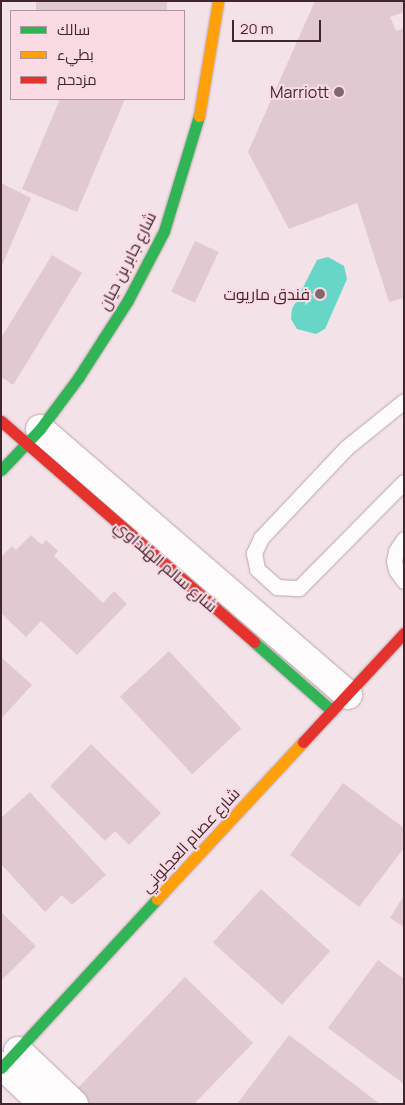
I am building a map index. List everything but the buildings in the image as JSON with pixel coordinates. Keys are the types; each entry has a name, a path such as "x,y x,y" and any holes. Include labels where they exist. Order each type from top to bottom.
{"street":[{"name":"شارع جابر بن حيان","path":"1,470 33,437 128,300 164,231 184,177 200,113 218,1"},
{"name":"شارع سالم الهنداوي","path":"1,421 33,437 340,703"},
{"name":"شارع عصام العجلوني","path":"7,1062 404,633"},
{"path":"7,1062 43,1104"},
{"path":"7,1062 74,1104"}],"lane":[{"path":"404,401 346,448 261,538 254,553 257,569 277,587 299,588 404,482"},
{"path":"404,539 396,551 394,561 396,570 404,581"}],"shaded area":[{"path":"328,257 344,266 347,279 325,329 316,334 297,329 291,319 292,309 317,260"}],"traffic: fast":[{"path":"1,470 40,429 78,378 128,300 164,231 199,116"},
{"path":"254,642 332,711"},
{"path":"1,1068 157,899"}],"traffic: slow":[{"path":"199,116 218,1"},
{"path":"157,899 303,742"}],"traffic: jam":[{"path":"1,421 254,642"},
{"path":"303,742 404,633"}],"place":[{"name":"Marriott","path":"339,92"},
{"name":"فندق ماريوت","path":"320,294"}]}
